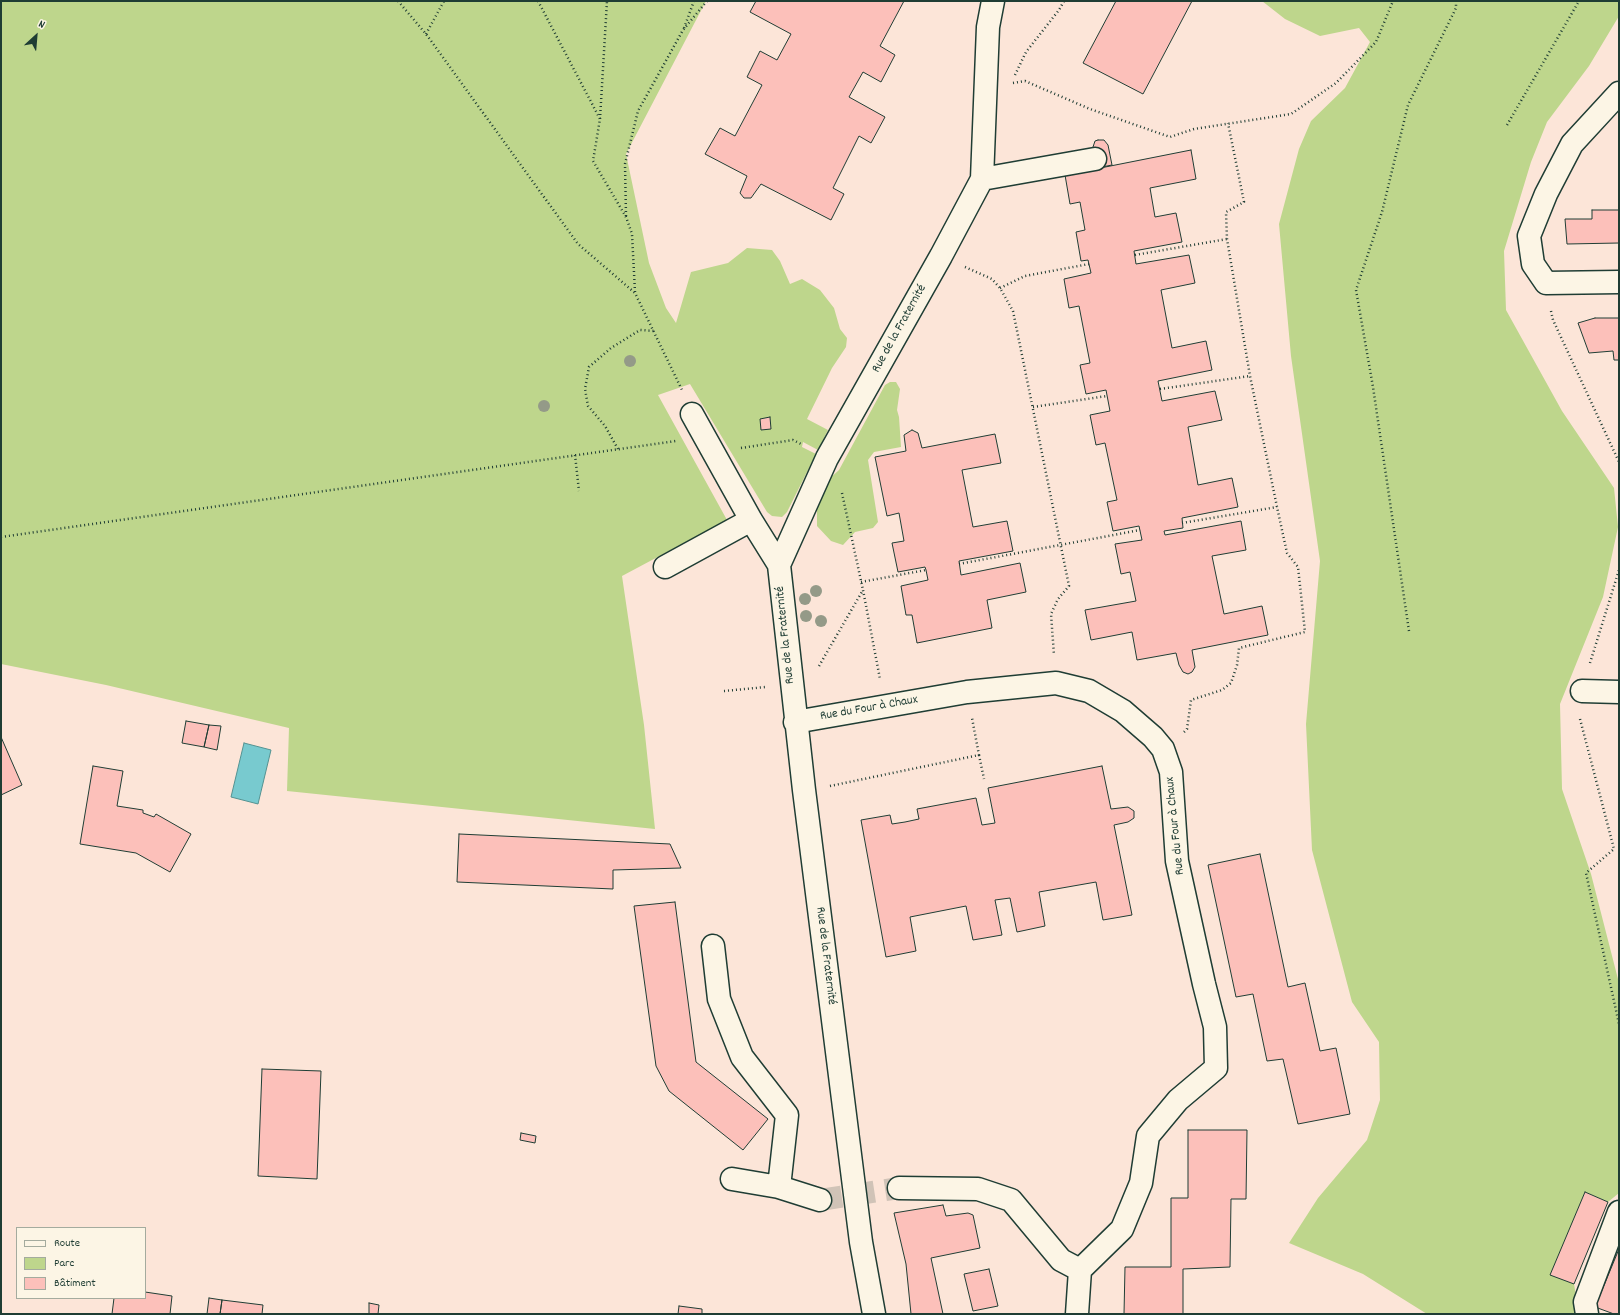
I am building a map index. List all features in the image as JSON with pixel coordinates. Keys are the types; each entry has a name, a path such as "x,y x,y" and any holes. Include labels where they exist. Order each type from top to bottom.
{"street":[{"name":"Rue de la Fraternité","path":"874,1314 861,1242 795,722 779,565 794,527 822,469 941,256 982,179 988,27 993,1"},
{"path":"1619,93 1572,144 1546,194 1529,236 1532,264 1546,283 1619,282"},
{"path":"982,179 1095,159"},
{"path":"692,414 751,520 779,565"},
{"path":"665,567 751,520"},
{"name":"Rue du Four à Chaux","path":"795,722 885,705 967,692 1056,683 1089,691 1123,711 1153,736 1163,749 1171,772 1177,861 1215,1027 1216,1068 1178,1100 1148,1136 1141,1183 1122,1229 1080,1270"},
{"path":"1582,690 1619,692"},
{"path":"713,946 719,999 742,1057 787,1115 779,1186"},
{"path":"732,1179 779,1186 820,1200"},
{"path":"899,1188 978,1189 1011,1200 1061,1260 1080,1270 1077,1314"},
{"path":"1587,1314 1585,1302 1619,1212"}],"path":[{"path":"398,1 426,34 578,244 635,293 655,331 692,414"},
{"path":"426,34 444,1"},
{"path":"538,1 600,119"},
{"path":"606,1 600,119 593,161 626,218 632,234 635,293"},
{"path":"626,218 624,164 638,111 683,30 694,1"},
{"path":"683,30 707,1"},
{"path":"1064,1 1059,10 1026,52 1011,83 1025,81 1090,109 1170,137 1194,129 1291,114 1336,83 1376,42 1393,1"},
{"path":"1409,631 1373,387 1356,290 1382,212 1408,105 1456,8 1456,1"},
{"path":"1507,125 1579,1"},
{"path":"1187,729 1191,700 1222,690 1231,683 1237,666 1239,648 1305,632 1298,567 1287,552 1277,507 1250,376 1227,239 1226,212 1244,202 1228,123"},
{"path":"1135,255 1227,239"},
{"path":"941,256 992,280 1000,288 1014,311 1069,586 1058,599 1051,614 1056,683"},
{"path":"1000,288 1025,276 1089,264"},
{"path":"1546,283 1553,320 1619,462"},
{"path":"618,449 605,426 588,406 585,390 589,367 611,348 640,330 655,331"},
{"path":"1160,388 1250,376"},
{"path":"1033,407 1107,396"},
{"path":"1,537 704,437 731,450 793,440 800,444"},
{"path":"575,455 579,491"},
{"path":"822,469 843,495 885,705"},
{"path":"1182,523 1277,507"},
{"path":"959,564 1140,530"},
{"path":"861,582 926,570"},
{"path":"724,691 809,683 863,590"},
{"path":"967,692 984,779"},
{"path":"804,790 845,784 979,755"},
{"path":"1614,849 1586,873 1619,1024"}],"green space":[{"path":"1,1 706,1 626,154 649,263 666,308 676,323 691,272 728,263 747,248 772,250 780,261 790,284 802,279 820,290 834,308 840,329 847,338 846,347 832,368 807,419 828,430 818,450 803,442 802,447 816,454 787,512 782,517 772,516 767,512 690,384 658,395 727,520 622,576 644,725 655,829 287,791 289,728 106,685 1,664"},
{"path":"1262,1 1619,1 1619,16 1589,66 1547,122 1531,162 1504,251 1506,310 1562,411 1614,488 1618,527 1603,597 1560,704 1562,789 1591,874 1619,983 1619,1193 1608,1202 1585,1192 1551,1274 1574,1284 1579,1314 1427,1314 1363,1274 1289,1243 1318,1198 1367,1140 1380,1100 1379,1042 1352,1002 1312,850 1306,724 1320,561 1291,356 1279,224 1299,149 1311,121 1345,88 1370,42 1359,28 1320,36 1285,19"},
{"path":"890,382 896,382 900,389 897,410 899,417 901,447 874,452 868,460 878,522 873,528 855,532 843,545 831,541 817,526 817,505 827,481 839,470 885,385"}],"water":[{"path":"244,743 271,750 258,804 231,797"}],"building":[{"path":"756,1 904,1 880,46 895,55 881,82 863,72 849,97 885,117 871,143 859,136 833,188 844,194 831,220 761,184 751,198 744,198 740,193 747,176 705,154 720,128 735,136 762,85 747,77 760,51 777,60 791,34 750,12"},
{"path":"1116,1 1192,1 1143,94 1083,63"},
{"path":"1104,140 1108,145 1112,165 1097,168 1093,147 1095,141"},
{"path":"1191,150 1196,179 1150,188 1155,217 1176,213 1182,242 1134,251 1136,264 1189,255 1195,283 1161,290 1172,348 1206,341 1212,370 1158,381 1162,401 1215,391 1222,420 1188,427 1198,485 1232,478 1238,507 1182,518 1183,528 1164,531 1165,535 1241,521 1246,550 1212,556 1224,614 1262,606 1268,635 1192,650 1195,667 1192,672 1188,674 1183,672 1179,665 1176,653 1137,660 1132,632 1091,640 1085,610 1136,601 1130,572 1121,574 1115,544 1142,540 1139,526 1113,531 1107,502 1117,500 1105,443 1096,445 1090,415 1110,411 1106,390 1086,394 1080,365 1090,363 1079,306 1069,308 1064,279 1091,273 1088,260 1081,261 1076,232 1085,230 1080,202 1070,204 1065,175"},
{"path":"1592,210 1619,210 1619,243 1567,244 1565,219 1592,219"},
{"path":"1595,318 1619,318 1619,360 1614,360 1613,351 1589,353 1578,323"},
{"path":"770,417 771,429 761,430 760,419"},
{"path":"912,430 918,433 922,448 995,434 1001,463 962,470 973,527 1007,521 1013,551 959,561 961,575 1020,563 1026,592 987,600 992,628 917,643 912,615 906,615 901,586 928,580 926,570 925,567 898,572 892,543 904,541 899,513 887,516 875,457 906,451 904,435"},
{"path":"186,721 209,725 204,747 182,743"},
{"path":"209,725 221,726 217,750 204,747"},
{"path":"1,737 22,785 1,795"},
{"path":"93,766 123,771 117,806 143,810 143,813 154,817 156,814 191,834 170,872 136,853 80,844"},
{"path":"1102,766 1111,809 1128,807 1134,811 1134,818 1128,822 1114,825 1132,915 1103,920 1096,882 1039,892 1045,926 1017,932 1010,898 995,900 1002,935 973,940 966,906 910,917 916,951 886,957 861,820 890,815 892,824 905,822 919,819 917,809 976,798 982,825 995,823 988,788"},
{"path":"459,834 670,844 681,868 613,870 613,889 457,882"},
{"path":"1260,854 1288,987 1305,983 1320,1051 1336,1048 1350,1114 1298,1124 1283,1059 1267,1061 1253,994 1236,997 1208,865"},
{"path":"675,902 696,1062 768,1119 743,1150 669,1091 656,1066 634,906"},
{"path":"262,1069 321,1071 317,1179 258,1176"},
{"path":"1188,1130 1247,1130 1246,1199 1231,1199 1230,1267 1183,1269 1183,1314 1124,1314 1125,1267 1171,1267 1171,1198 1188,1198"},
{"path":"521,1133 536,1136 535,1143 520,1140"},
{"path":"1585,1192 1608,1202 1574,1284 1550,1275"},
{"path":"943,1205 946,1216 968,1213 973,1215 980,1248 931,1258 943,1314 911,1314 906,1264 894,1213"},
{"path":"1619,1249 1619,1314 1614,1314 1595,1307"},
{"path":"989,1269 998,1306 973,1311 964,1274"},
{"path":"146,1292 172,1296 170,1314 112,1314 114,1299 146,1299"},
{"path":"209,1298 222,1300 220,1314 207,1314"},
{"path":"222,1300 263,1305 262,1314 220,1314"},
{"path":"369,1303 379,1305 378,1314 369,1314"},
{"path":"679,1306 702,1309 702,1314 678,1314"}],"tunnel":[{"path":"820,1200 899,1188"}]}
